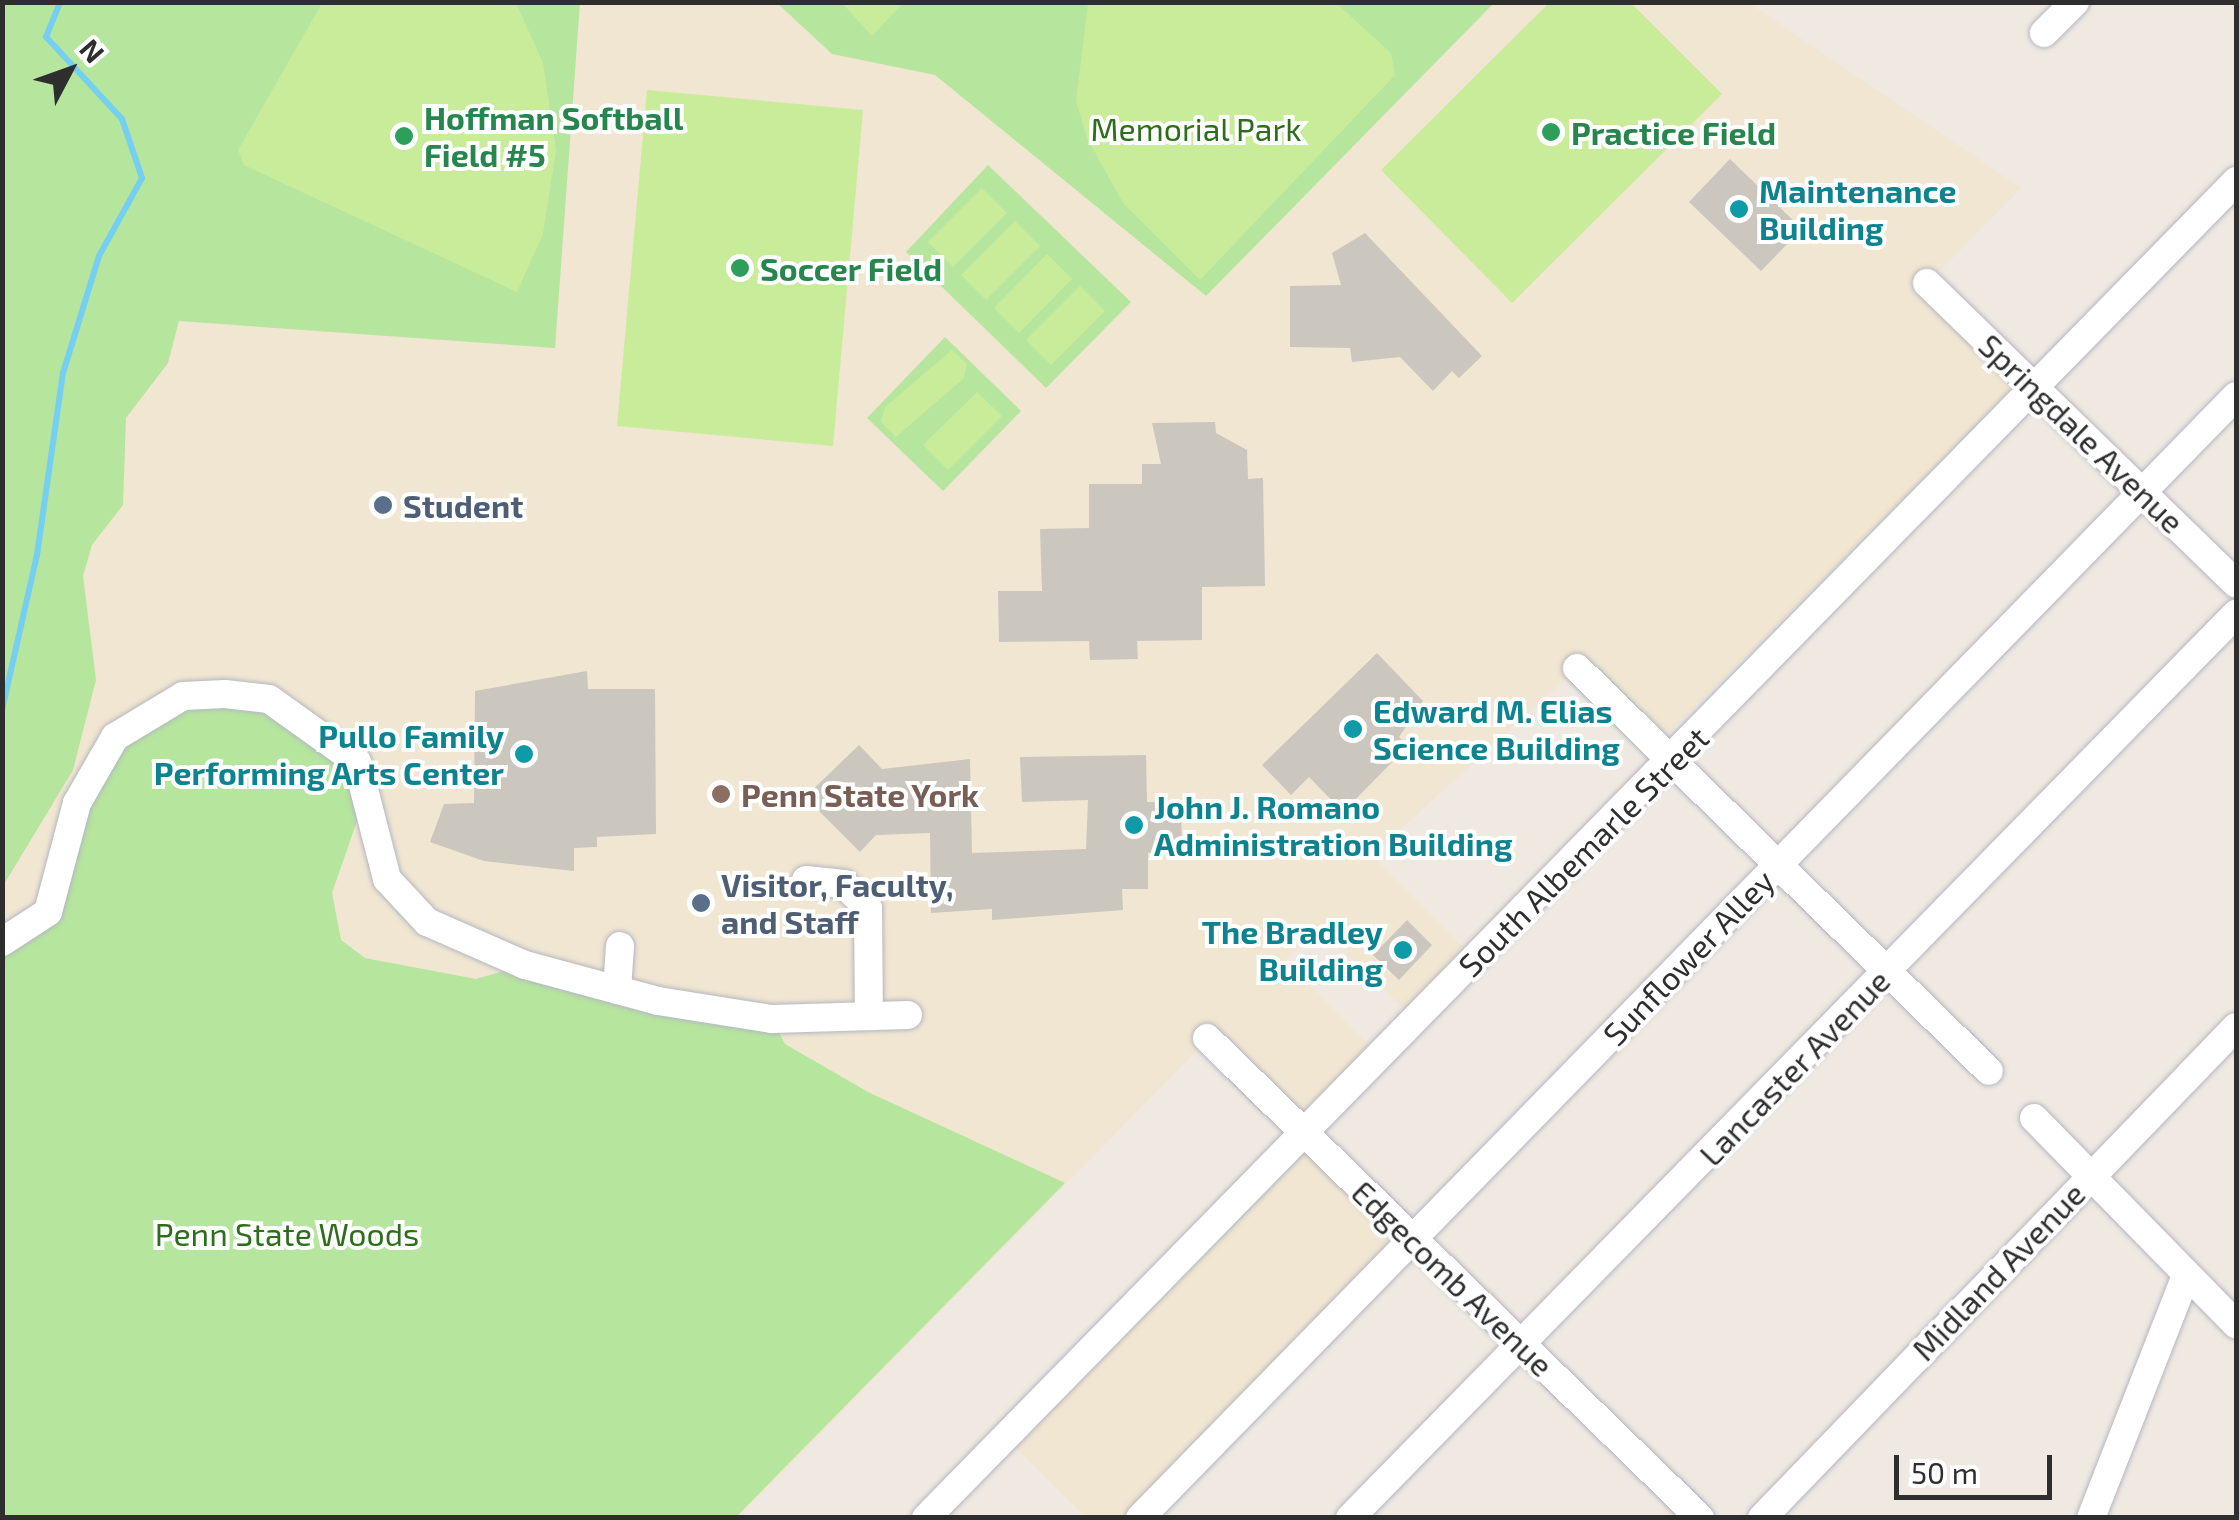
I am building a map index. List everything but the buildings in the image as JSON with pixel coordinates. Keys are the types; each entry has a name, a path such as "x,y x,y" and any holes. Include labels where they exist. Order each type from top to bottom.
{"street":[{"path":"2044,32 2075,2"},
{"name":"South Albemarle Street","path":"939,1513 2236,181"},
{"name":"Springdale Avenue","path":"1927,283 2236,584"},
{"name":"Sunflower Alley","path":"1140,1518 2236,396"},
{"name":"Lancaster Avenue","path":"1350,1518 2236,614"},
{"path":"1577,668 1883,977 1989,1071"},
{"path":"2,942 48,912 77,804 114,737 183,696 224,694 269,699 356,762 388,879 427,922 525,965 616,990 772,1019 908,1016"},
{"path":"806,880 844,884 868,908 869,1016"},
{"path":"616,990 620,946"},
{"name":"Midland Avenue","path":"1762,1518 2236,1027"},
{"name":"Edgecomb Avenue","path":"1208,1038 1700,1518"},
{"path":"2034,1118 2236,1324"},
{"path":"2090,1518 2186,1276"}],"shaded area":[{"name":"Penn State York","path":"580,3 777,3 832,54 935,75 1206,296 1494,3 1749,3 2021,188 1928,283 2017,388 1668,733 1577,669 1372,855 1477,960 1417,1021 1319,927 1285,960 1381,1057 1305,1134 1412,1239 1140,1517 1086,1517 1005,1437 1304,1134 1208,1039 739,1517 3,1517 3,308 554,348"}],"green space":[{"path":"3,3 580,3 555,348 179,321 168,363 126,418 123,505 92,545 83,576 96,680 73,770 3,886"},
{"name":"Hoffman Softball Field #5","path":"322,3 516,3 543,63 556,150 543,234 517,292 244,165 238,150"},
{"name":"Memorial Park","path":"777,3 1494,3 1206,296 935,75 832,54"},
{"path":"842,3 903,3 872,36"},
{"path":"1088,3 1336,3 1391,53 1395,75 1200,280 1123,203 1087,138 1076,101"},
{"name":"Practice Field","path":"1549,3 1631,3 1722,94 1512,303 1381,170"},
{"name":"Soccer Field","path":"647,90 863,110 833,446 617,426"},
{"path":"988,165 1131,302 1046,388 906,252"},
{"path":"982,188 1007,213 953,267 928,242"},
{"path":"1015,221 1040,246 986,300 961,275"},
{"path":"1047,254 1072,279 1019,333 994,308"},
{"path":"1080,286 1105,311 1051,365 1026,340"},
{"path":"945,337 1021,411 943,491 867,418"},
{"path":"952,350 967,364 964,378 896,437 881,422 885,407"},
{"path":"977,392 1002,416 948,470 923,445"},
{"name":"Penn State Woods","path":"183,696 307,720 367,792 332,893 341,940 365,958 476,979 525,965 772,1019 785,1044 868,1092 1065,1183 736,1517 3,1518 3,942 32,929 95,762"}],"waterway":[{"path":"2,710 37,555 63,373 99,256 142,178 122,119 46,37 60,2"}],"place":[{"name":"Practice Field","path":"1551,132"},
{"name":"Hoffman Softball Field #5","path":"404,136"},
{"name":"Maintenance Building","path":"1739,209"},
{"name":"Soccer Field","path":"740,268"},
{"name":"Student","path":"383,505"},
{"name":"Edward M. Elias Science Building","path":"1353,729"},
{"name":"Pullo Family Performing Arts Center","path":"524,754"},
{"name":"Penn State York","path":"721,794"},
{"name":"John J. Romano Administration Building","path":"1134,825"},
{"name":"Visitor, Faculty, and Staff","path":"701,903"},
{"name":"The Bradley Building","path":"1403,950"}]}
